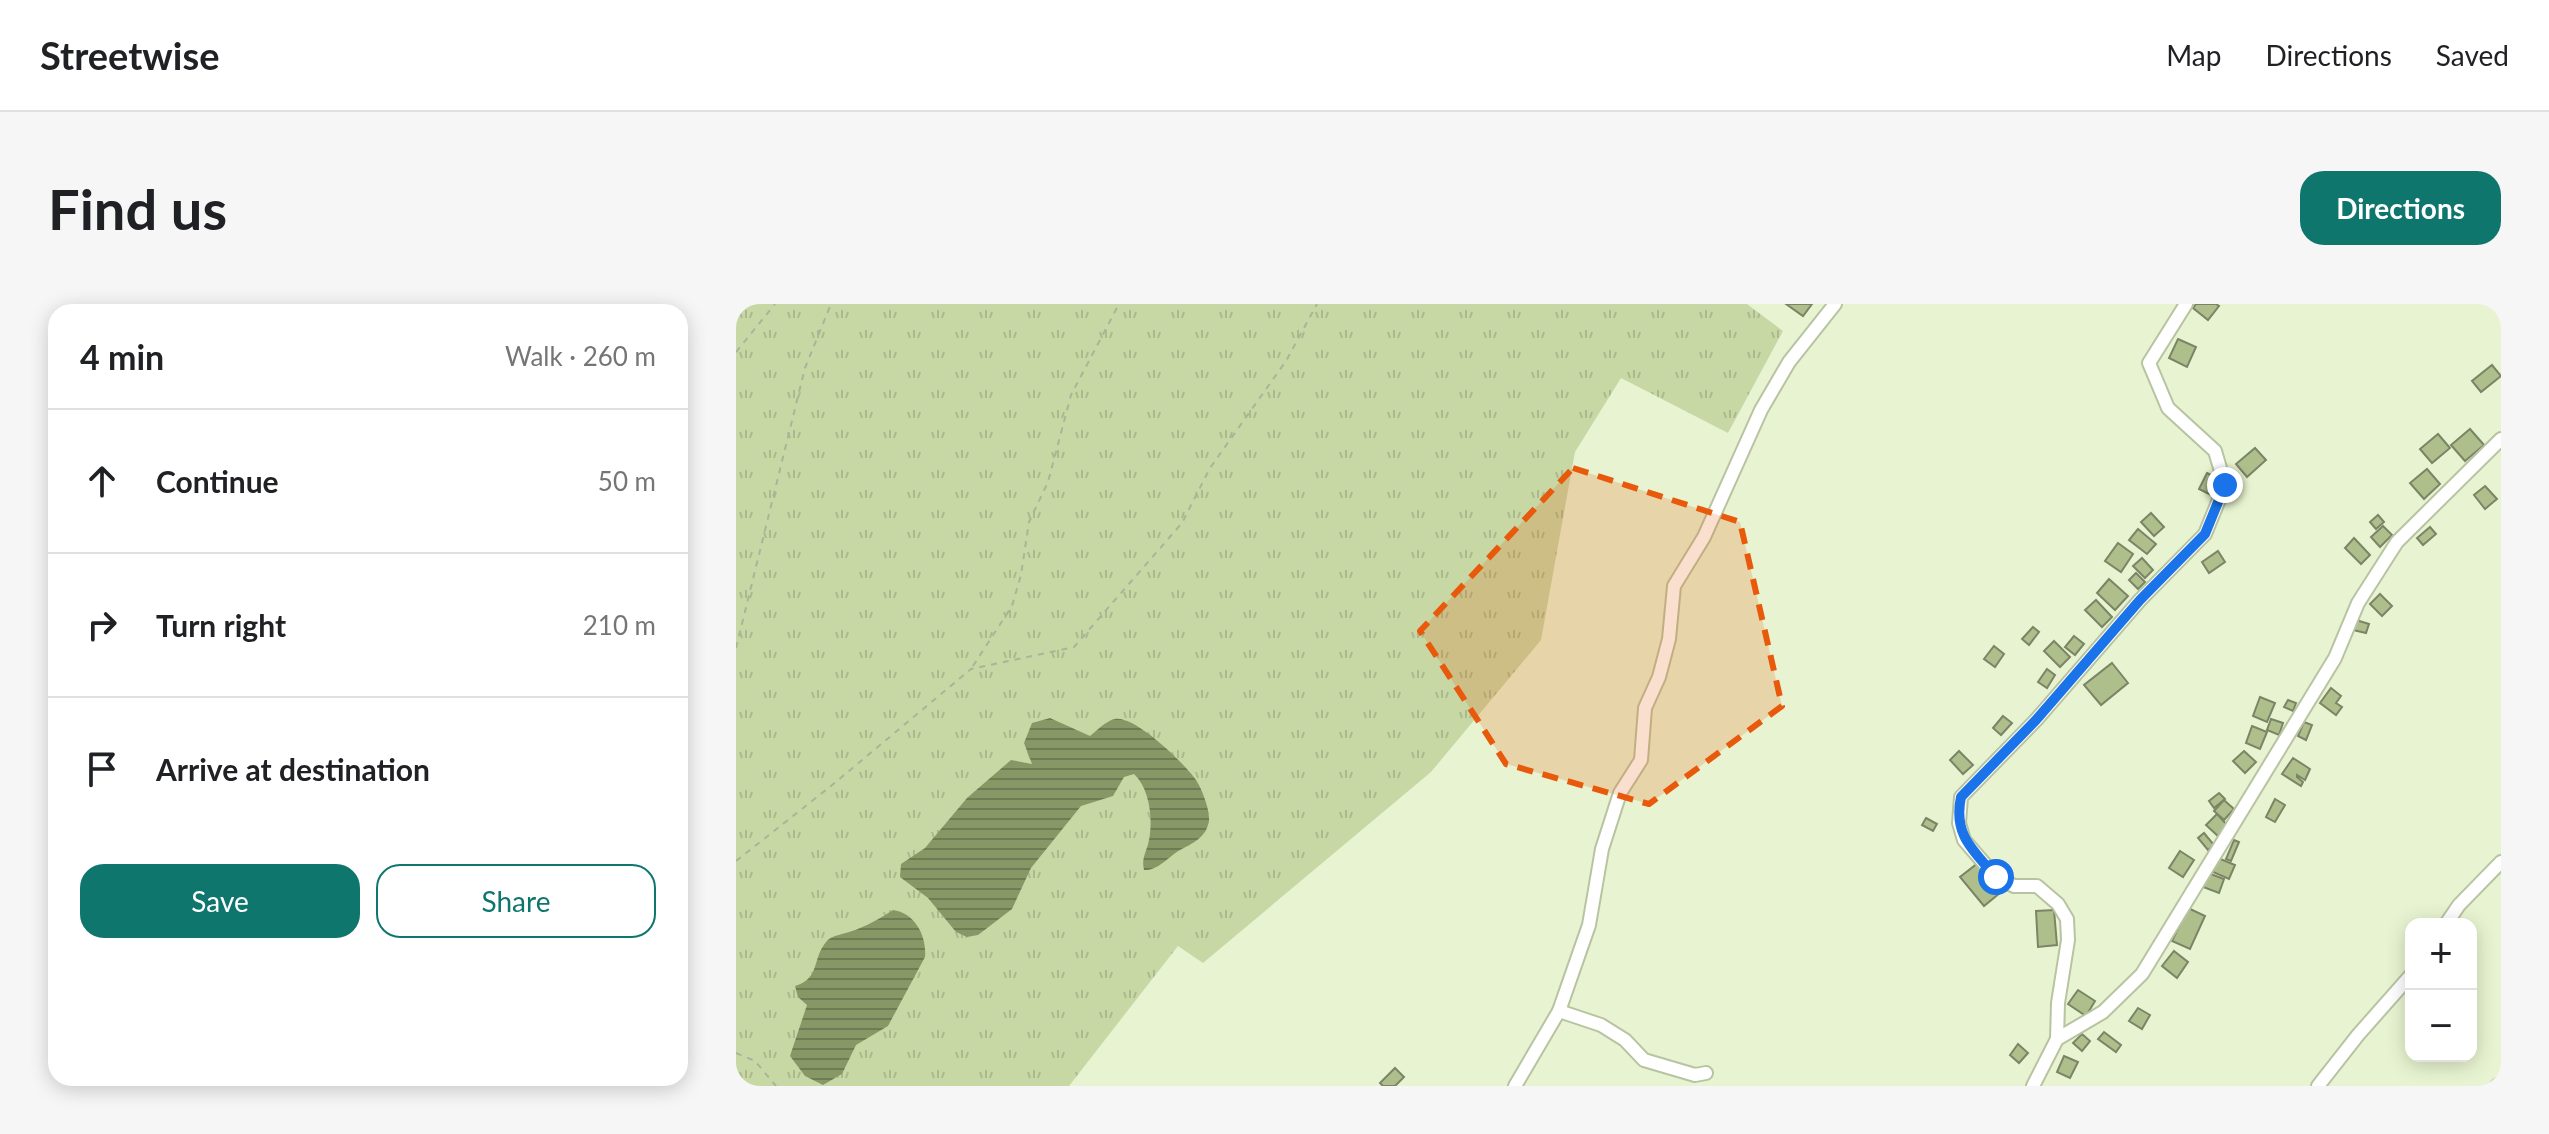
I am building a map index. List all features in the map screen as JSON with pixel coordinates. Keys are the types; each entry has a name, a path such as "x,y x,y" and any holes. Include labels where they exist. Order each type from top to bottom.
{"street":[{"path":"1515,1086 1559,1011 1589,925 1602,849 1620,793 1641,760 1645,708 1659,677 1669,639 1674,586 1704,537 1761,410 1789,362 1835,304"},
{"path":"2033,1086 2057,1039 2058,1003 2068,940 2067,919 2058,904 2037,886 2014,886 1996,877 1964,840 1958,811 1961,797 2036,720 2140,600 2205,534 2225,485 2215,451 2168,408 2149,363 2186,304"},
{"path":"2057,1039 2103,1012 2142,974 2335,658 2358,603 2397,542 2501,439"},
{"path":"2450,918 2501,862"},
{"path":"2318,1086 2405,982"},
{"path":"1559,1011 1601,1025 1625,1040 1644,1060 1695,1075 1706,1073"}],"path":[{"path":"736,352 775,304"},
{"path":"736,648 805,368 831,304"},
{"path":"736,861 971,669 1012,606 1021,575 1029,522 1048,482 1071,395 1119,304"},
{"path":"971,669 1074,647 1182,523 1210,468 1286,361 1317,304"},
{"path":"736,1053 755,1061 776,1086"}],"highlighted area":[{"path":"1573,468 1740,522 1782,706 1649,804 1506,764 1420,631"}],"green space":[{"path":"736,304 1747,304 1783,331 1728,433 1621,378 1575,452 1541,640 1431,772 1203,963 1178,946 1069,1086 736,1086"}],"shaded area":[{"path":"1050,718 1090,736 1115,719 1124,720 1147,732 1196,780 1207,806 1207,827 1194,842 1158,866 1144,870 1150,832 1149,805 1144,788 1134,774 1124,777 1113,796 1081,806 1031,868 1012,909 978,935 967,937 956,932 928,898 900,877 901,864 925,848 967,798 1011,760 1032,764 1024,743 1032,723"},
{"path":"893,910 908,916 918,927 924,941 925,957 888,1026 856,1045 842,1074 823,1085 805,1076 790,1056 807,1005 798,997 795,986 808,979 829,939 862,927"}],"building":[{"path":"1786,304 1812,304 1803,316"},
{"path":"2196,304 2219,306 2208,320 2193,308"},
{"path":"2178,339 2196,347 2187,367 2169,358"},
{"path":"2492,365 2501,376 2481,392 2472,381"},
{"path":"2470,429 2484,445 2465,461 2451,445"},
{"path":"2438,434 2450,448 2432,463 2420,449"},
{"path":"2255,448 2266,460 2247,477 2236,464"},
{"path":"2427,469 2440,484 2424,499 2410,483"},
{"path":"2207,473 2219,479 2211,495 2199,489"},
{"path":"2485,486 2497,499 2485,509 2474,495"},
{"path":"2151,513 2164,527 2154,536 2141,522"},
{"path":"2378,515 2384,522 2376,529 2370,522"},
{"path":"2383,526 2392,535 2380,547 2371,537"},
{"path":"2430,527 2436,534 2423,545 2417,538"},
{"path":"2138,529 2156,544 2147,554 2129,540"},
{"path":"2354,538 2370,555 2361,564 2345,548"},
{"path":"2118,543 2133,554 2121,572 2105,561"},
{"path":"2218,551 2225,562 2209,573 2202,562"},
{"path":"2142,558 2153,570 2145,578 2133,566"},
{"path":"2136,573 2145,582 2138,589 2129,580"},
{"path":"2109,579 2128,596 2115,610 2097,593"},
{"path":"2380,594 2392,606 2382,616 2370,604"},
{"path":"2096,600 2112,617 2102,627 2085,610"},
{"path":"2356,620 2369,624 2366,633 2353,630"},
{"path":"2033,627 2039,632 2029,645 2022,639"},
{"path":"2074,636 2084,644 2075,655 2065,647"},
{"path":"2054,641 2070,657 2060,667 2044,651"},
{"path":"1994,646 2004,654 1995,667 1984,659"},
{"path":"2112,663 2128,683 2101,705 2084,685"},
{"path":"2047,669 2055,675 2047,688 2038,682"},
{"path":"2331,688 2341,696 2336,703 2342,707 2336,715 2320,703"},
{"path":"2260,697 2275,703 2267,722 2253,716"},
{"path":"2288,700 2296,703 2293,711 2284,707"},
{"path":"2003,716 2012,723 2001,735 1993,728"},
{"path":"2271,719 2283,723 2279,735 2267,730"},
{"path":"2304,722 2312,725 2306,740 2298,736"},
{"path":"2252,726 2267,732 2260,749 2246,743"},
{"path":"1959,751 1973,765 1963,774 1950,760"},
{"path":"2244,751 2256,762 2245,773 2233,761"},
{"path":"2293,758 2310,769 2305,780 2297,775 2303,782 2301,786 2282,774"},
{"path":"2219,793 2225,799 2214,808 2209,801"},
{"path":"2275,799 2285,805 2275,822 2266,817"},
{"path":"2224,800 2234,809 2224,820 2214,811"},
{"path":"2217,814 2229,827 2219,837 2206,825"},
{"path":"1926,818 1937,824 1933,831 1922,825"},
{"path":"2204,833 2214,845 2208,850 2198,838"},
{"path":"2234,840 2239,842 2231,861 2226,859"},
{"path":"2180,851 2194,860 2183,877 2169,868"},
{"path":"2218,858 2235,865 2229,879 2213,872"},
{"path":"1978,863 2001,892 1984,906 1960,877"},
{"path":"2208,873 2224,879 2219,893 2203,887"},
{"path":"2188,908 2205,916 2190,949 2172,941"},
{"path":"2054,910 2057,945 2038,947 2036,911"},
{"path":"2174,951 2188,962 2177,978 2162,966"},
{"path":"2078,990 2095,1001 2086,1016 2068,1004"},
{"path":"2138,1008 2150,1015 2142,1029 2129,1021"},
{"path":"2104,1032 2121,1045 2116,1052 2098,1039"},
{"path":"2082,1034 2090,1041 2082,1051 2073,1043"},
{"path":"2018,1044 2028,1053 2019,1063 2010,1055"},
{"path":"2064,1056 2078,1062 2070,1078 2057,1072"},
{"path":"1395,1068 1404,1077 1395,1086 1383,1086 1380,1083"}],"route":[{"path":"1996,877 1964,840 1958,811 1961,797 2036,720 2140,600 2205,534 2225,485"}]}
